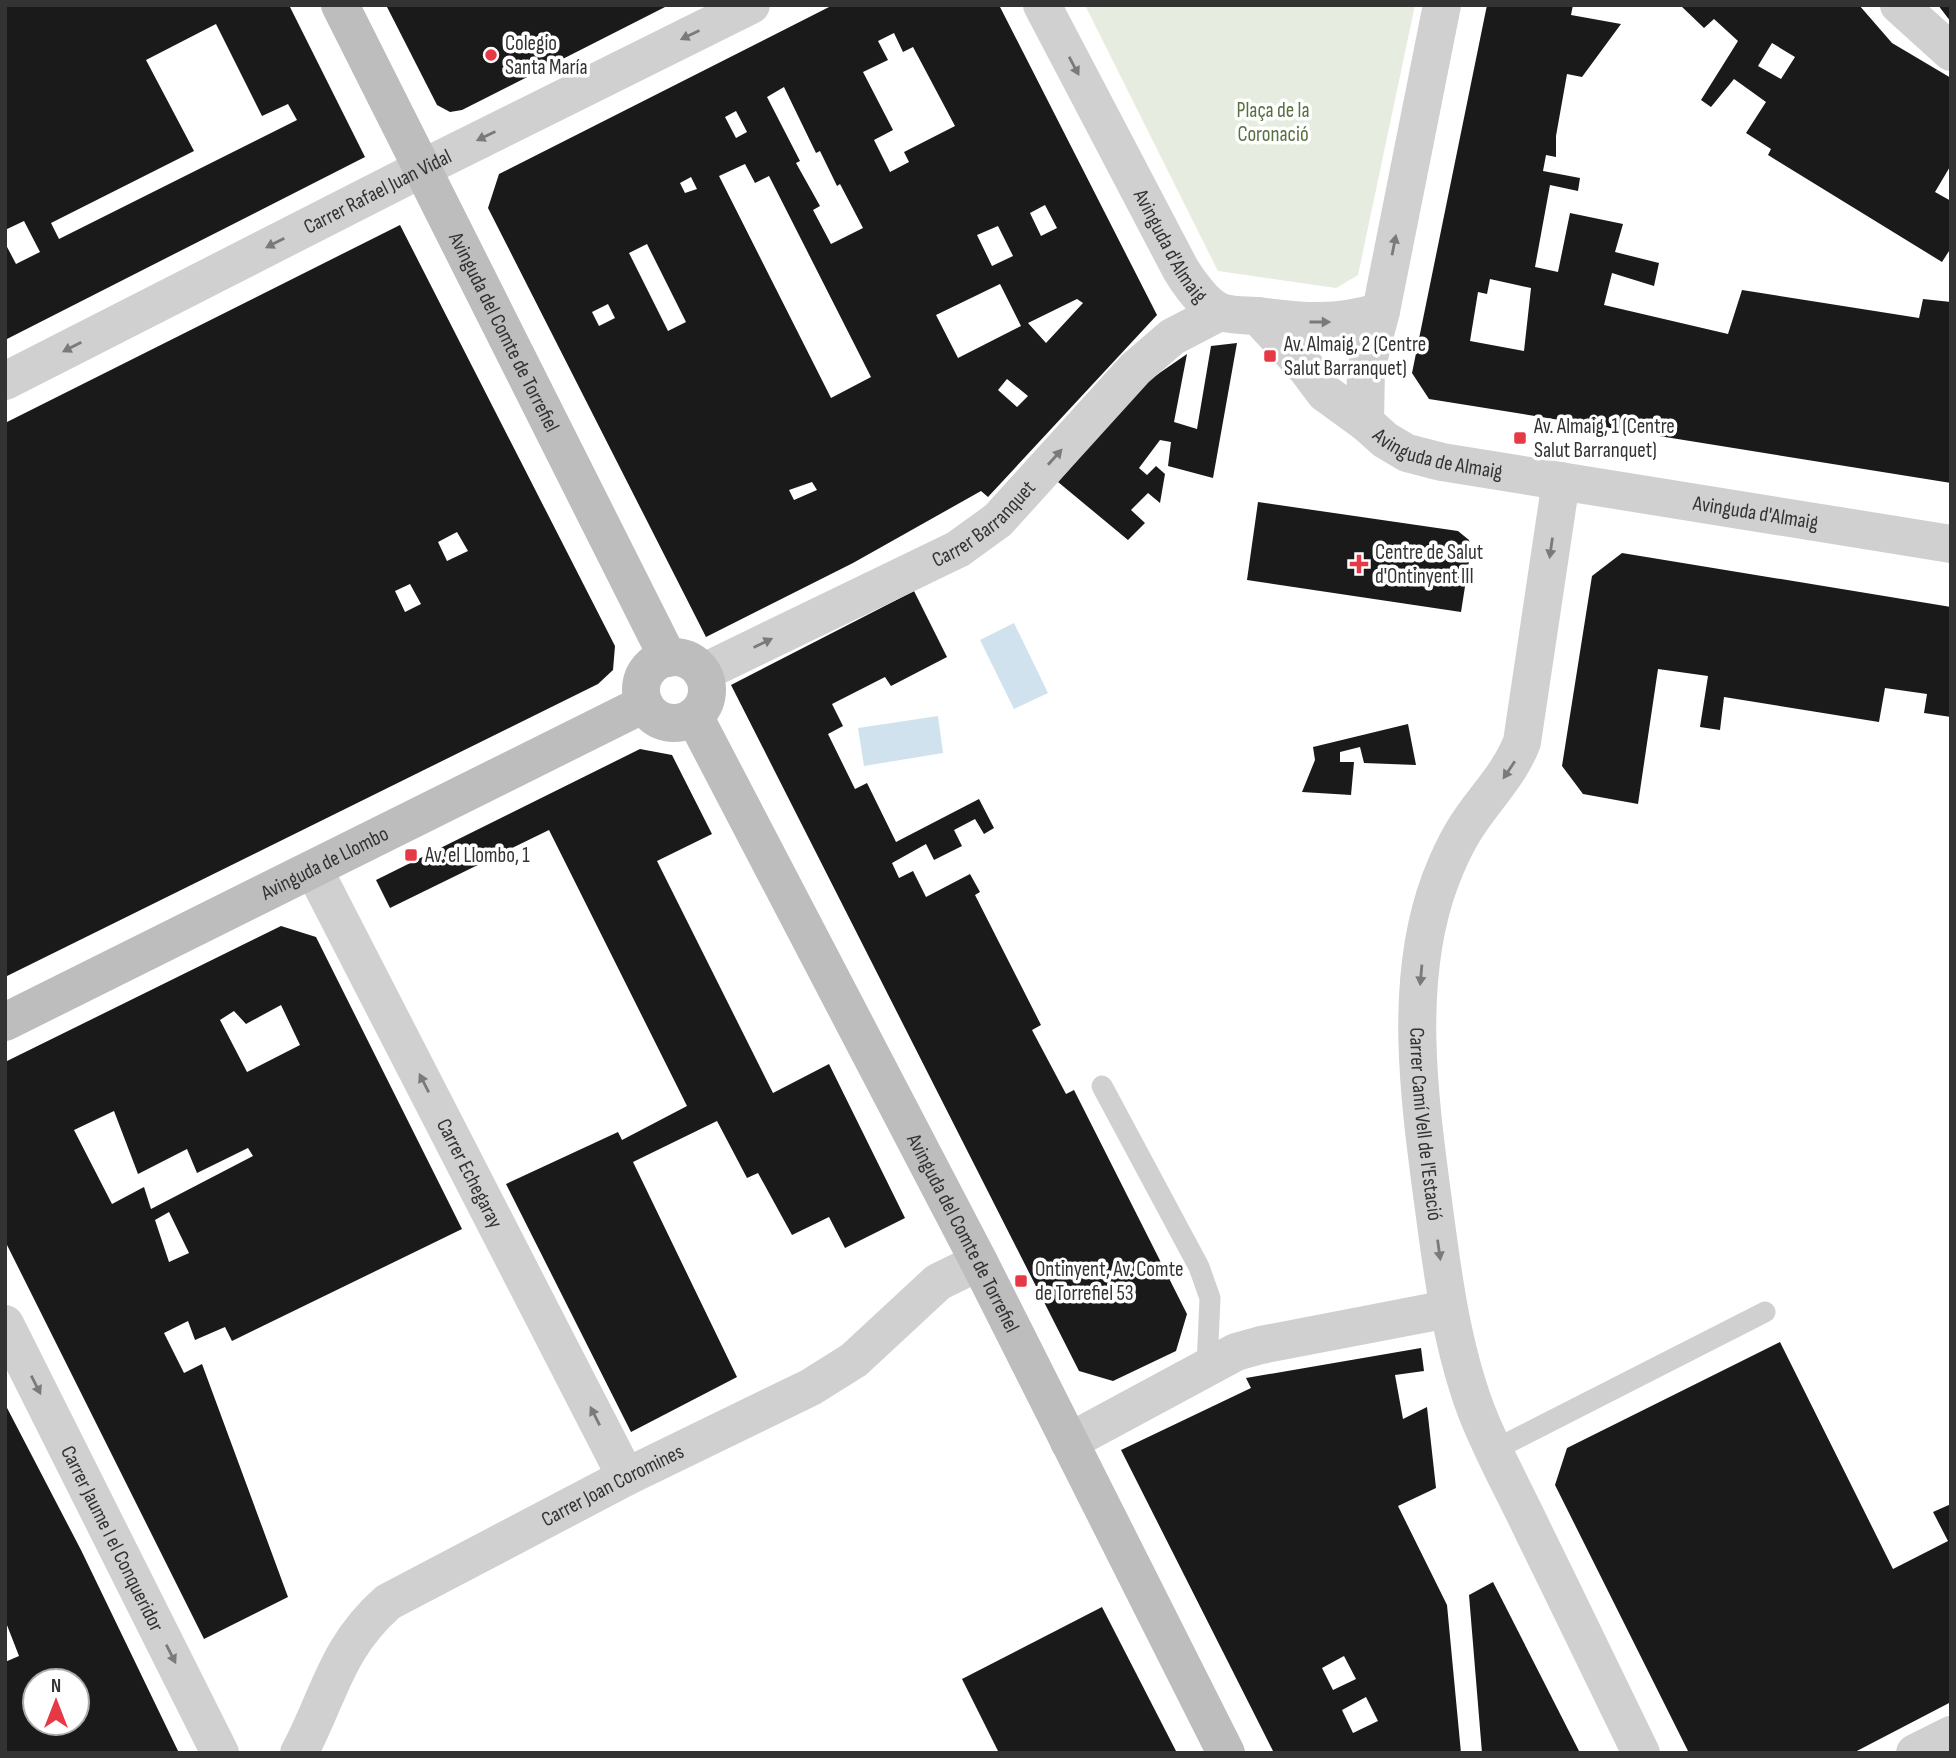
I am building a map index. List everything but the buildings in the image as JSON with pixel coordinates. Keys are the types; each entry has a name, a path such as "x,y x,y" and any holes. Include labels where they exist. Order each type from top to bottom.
{"street":[{"name":"Avinguda del Comte de Torrefiel","path":"340,5 685,665"},
{"name":"Carrer Rafael Juan Vidal","path":"5,381 751,5"},
{"name":"Avinguda d'Almaig","path":"1042,5 1190,285 1220,312 1290,321 1327,322 1354,320 1381,312"},
{"path":"1365,422 1366,369 1381,312 1442,5"},
{"path":"1909,10 1951,52"},
{"name":"Carrer Barranquet","path":"685,665 958,549 980,535 1016,501 1135,369 1172,337 1220,312"},
{"path":"1258,316 1307,369 1325,393 1365,422"},
{"name":"Avinguda de Almaig","path":"1365,422 1385,440 1407,453 1442,462 1561,481"},
{"name":"Avinguda d'Almaig","path":"1561,481 1951,544"},
{"name":"Carrer Camí Vell de l'Estació","path":"1561,481 1522,742 1514,762 1463,831 1440,881 1424,945 1418,1022 1421,1111 1448,1309 1473,1399 1494,1450 1640,1753"},
{"path":"658,661 685,665 706,681 705,701 694,716 676,723 666,722 649,712 644,704 641,694 645,675 658,661"},
{"name":"Avinguda de Llombo","path":"5,1022 644,704"},
{"name":"Avinguda del Comte de Torrefiel","path":"694,716 979,1262 1226,1753"},
{"name":"Carrer Echegaray","path":"314,870 626,1477"},
{"name":"Carrer Joan Coromines","path":"299,1753 335,1669 371,1617 388,1602 626,1477 811,1387 854,1360 938,1282 979,1262"},
{"path":"1069,1442 1236,1352 1448,1309"},
{"name":"Carrer Jaume I el Conqueridor","path":"5,1324 220,1753"},
{"path":"1915,1753 1951,1735"}],"lane":[{"path":"1102,1086 1199,1267 1210,1298 1208,1366"},
{"path":"1494,1450 1765,1312"}],"green space":[{"name":"Plaça de la Coronació","path":"1085,5 1415,5 1358,275 1336,288 1218,271"}],"water":[{"path":"1014,623 1048,693 1014,709 980,640"},
{"path":"938,716 943,753 864,766 858,728"}],"place":[{"name":"Colegio Santa María","path":"491,55"},
{"name":"Av. Almaig, 2 (Centre Salut Barranquet)","path":"1270,356"},
{"name":"Av. Almaig, 1 (Centre Salut Barranquet)","path":"1520,438"},
{"name":"Centre de Salut d'Ontinyent III","path":"1359,564"},
{"name":"Av. el Llombo, 1","path":"411,855"},
{"name":"Ontinyent, Av. Comte de Torrefiel 53","path":"1021,1281"}]}
